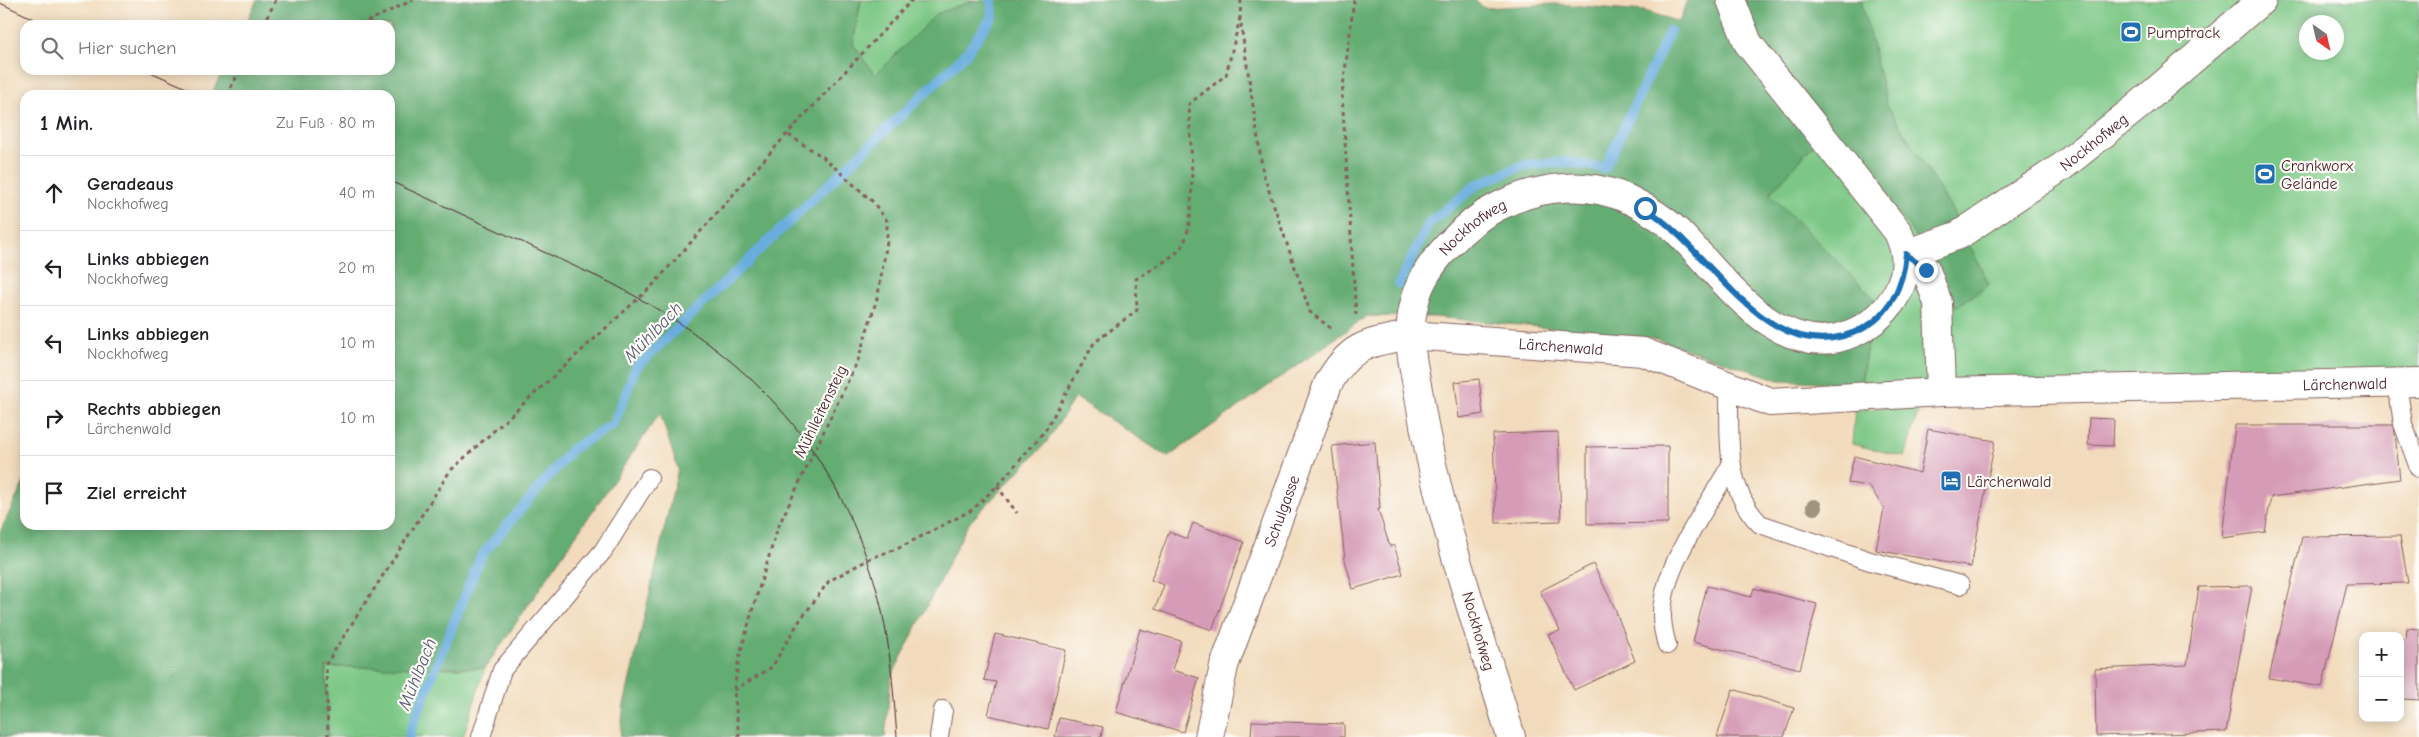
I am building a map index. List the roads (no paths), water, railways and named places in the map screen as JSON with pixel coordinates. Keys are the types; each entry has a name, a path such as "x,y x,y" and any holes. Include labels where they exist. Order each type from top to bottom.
{"street":[{"path":"1731,0 1748,42 1898,232 1906,254 1926,270 1938,303 1941,392"},
{"name":"Nockhofweg","path":"1511,737 1430,460 1410,335 1417,294 1429,271 1458,236 1476,220 1509,200 1528,193 1552,189 1593,188 1625,198 1645,208 1677,231 1756,313 1785,332 1816,339 1848,335 1878,318 1898,291 1904,272 1906,254 1959,235 2063,166 2137,107 2262,0"},
{"name":"Schulgasse","path":"1209,737 1224,666 1328,384 1336,370 1358,348 1373,342 1410,335"},
{"name":"Lärchenwald","path":"1410,335 1643,352 1770,402 1941,392 2408,383"}],"lane":[{"path":"2408,383 2403,424 2419,468"},
{"path":"1729,386 1731,465 1739,494 1748,511 1760,524 1861,558 1960,585"},
{"path":"1666,644 1662,625 1662,602 1672,567 1731,465"},
{"path":"481,737 502,670 603,551 649,478"},
{"path":"939,737 943,710"}],"waterway":[{"name":"Mühlbach","path":"410,737 410,731 481,556 572,449 614,424 636,367 965,55 993,16 991,0"},
{"path":"1399,284 1429,223 1478,184 1524,165 1566,162 1605,168 1670,31"}],"tram line":[{"path":"0,3 36,20"},
{"path":"157,75 191,90"},
{"path":"395,183 613,284 660,311 704,340 743,372 778,407 809,445 835,487 858,535 876,587 885,624 897,737"}],"place":[{"name":"Pumptrack","path":"2131,32"},
{"name":"Crankworx Gelände","path":"2265,174"},
{"name":"Lärchenwald","path":"1951,481"}]}
